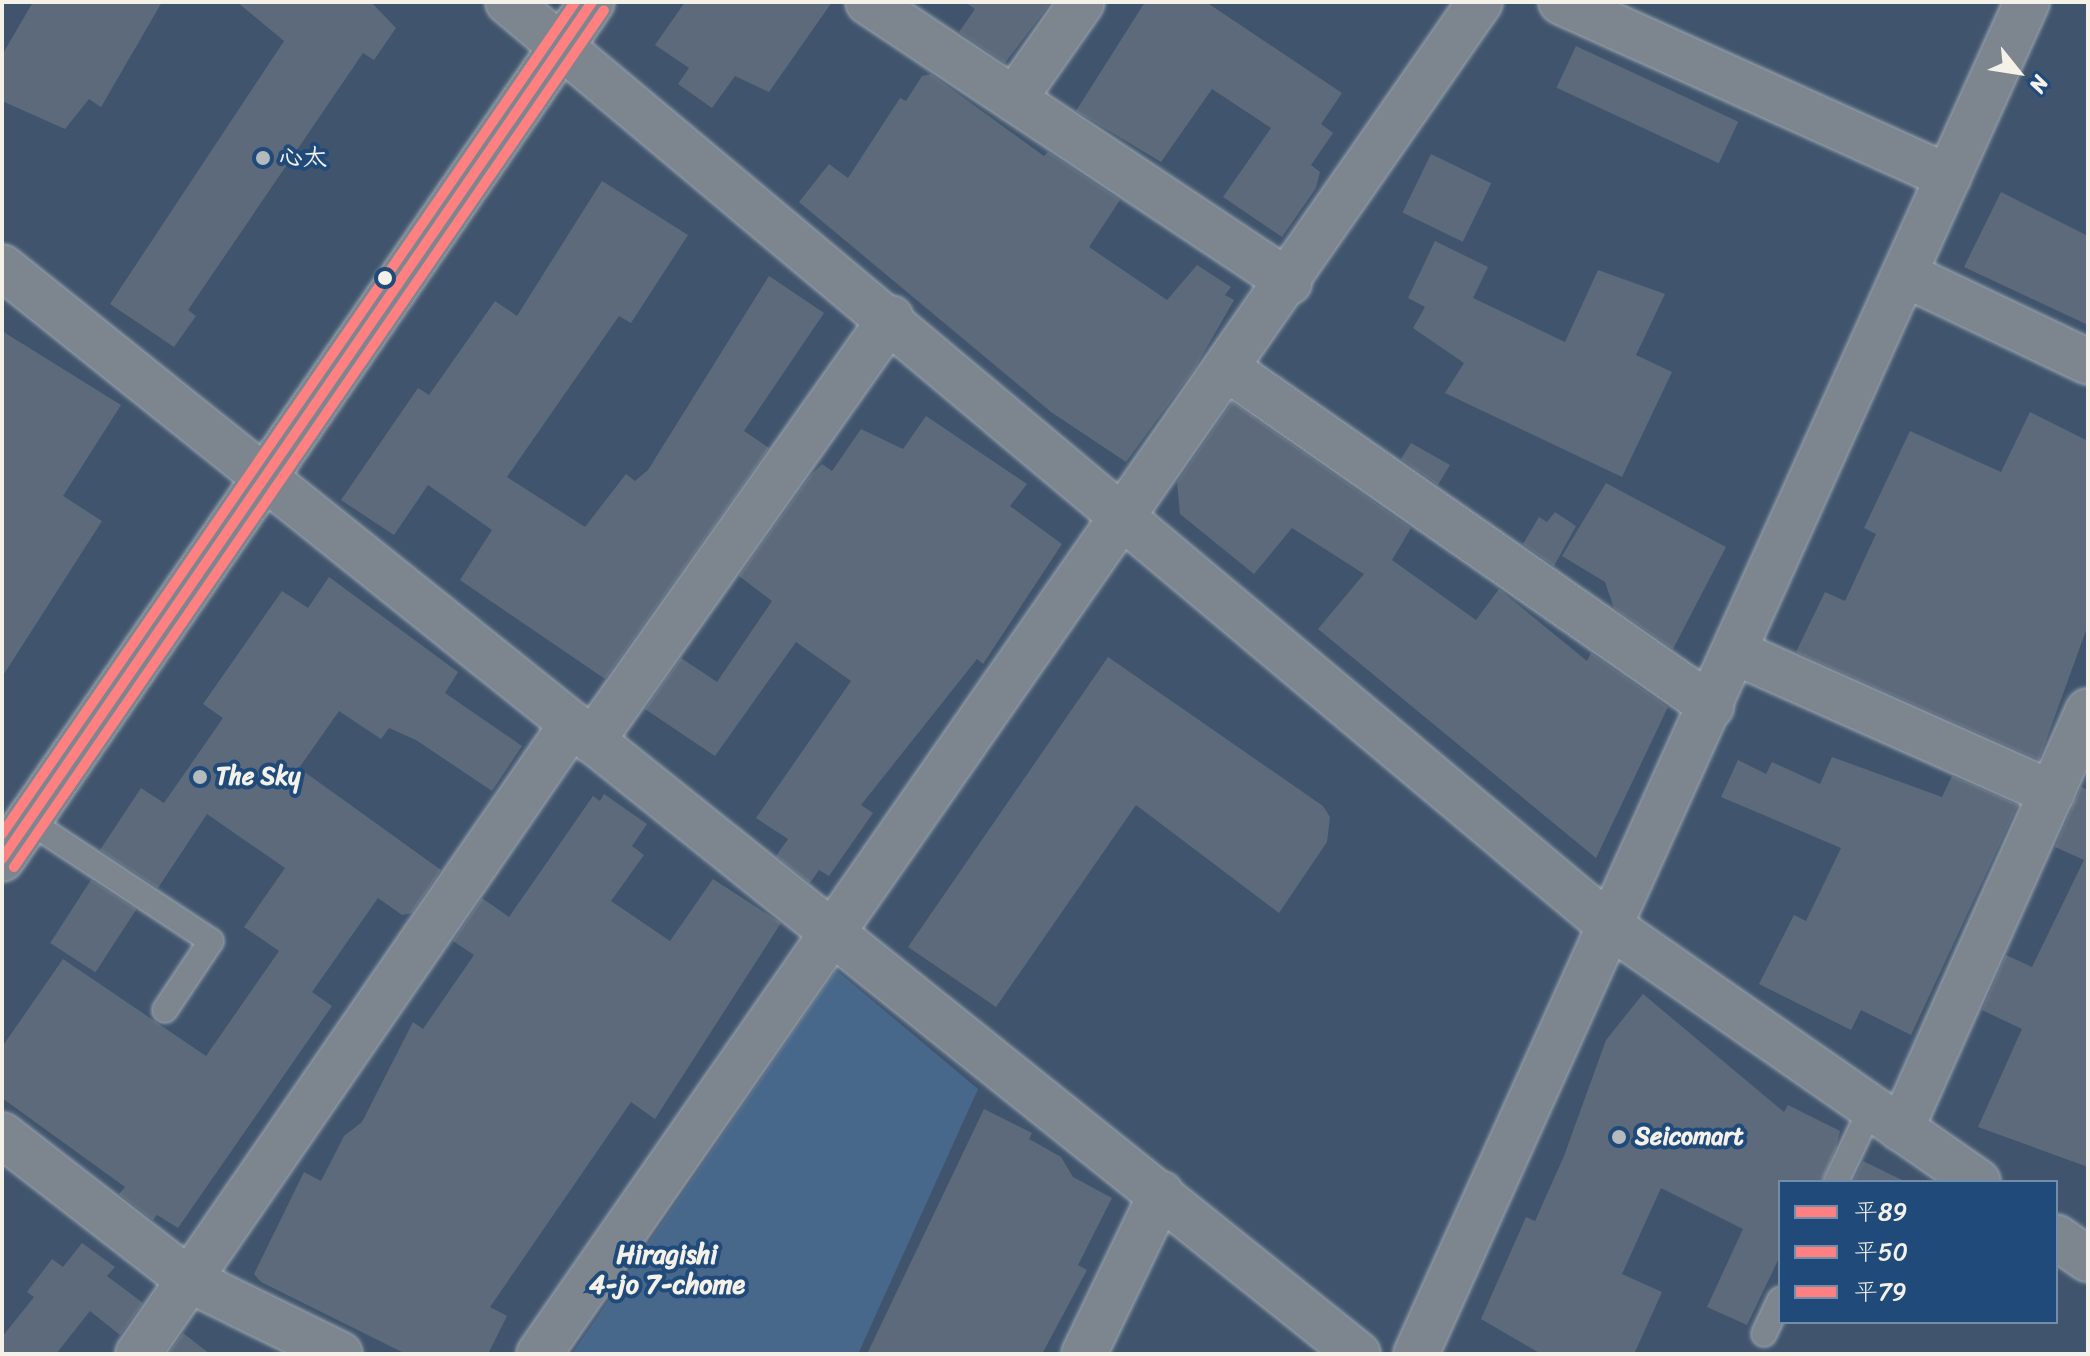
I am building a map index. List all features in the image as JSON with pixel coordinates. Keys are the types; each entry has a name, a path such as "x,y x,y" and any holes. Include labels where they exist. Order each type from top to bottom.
{"street":[{"path":"508,2 891,318 1610,926 1975,1180"},
{"path":"2,859 267,480 592,2"},
{"path":"868,2 1289,282"},
{"path":"1014,99 1082,2"},
{"path":"539,1354 831,930 1229,370 1480,2"},
{"path":"1561,2 1948,177"},
{"path":"1416,1354 2027,2"},
{"path":"2,267 1358,1354"},
{"path":"1906,275 2088,362"},
{"path":"138,1354 582,732 891,318"},
{"path":"1229,370 1711,706"},
{"path":"1735,652 2052,793"},
{"path":"1886,1118 2052,793 2088,711"},
{"path":"2,1135 189,1280 340,1354"},
{"path":"1084,1354 1161,1194"},
{"path":"2058,1238 2088,1259"}],"lane":[{"path":"29,821 211,941 165,1010"},
{"path":"1838,1180 1886,1118"},
{"path":"1764,1334 1778,1304"}],"shaded area":[{"path":"836,970 978,1089 858,1354 572,1354"}],"building":[{"path":"33,2 162,2 101,107 89,99 65,129 2,101 2,55"},
{"path":"237,2 371,2 396,28 374,60 363,53 188,310 196,316 174,347 110,304 284,41"},
{"path":"685,2 832,2 769,92 735,76 712,108 678,84 689,68 655,45"},
{"path":"965,2 1051,2 1005,63 959,32 975,9"},
{"path":"1145,2 1206,2 1342,93 1321,124 1333,133 1311,165 1320,172 1316,188 1282,237 1223,197 1271,128 1212,89 1161,162 1076,111"},
{"path":"1576,46 1738,122 1719,163 1557,88"},
{"path":"931,74 1044,156 1048,152 1120,200 1089,247 1167,300 1197,265 1231,287 1225,295 1234,300 1195,368 1126,462 1051,412 799,202 829,164 848,178 900,98 906,101 922,76"},
{"path":"1431,154 1491,183 1463,242 1403,212"},
{"path":"602,181 688,235 631,323 619,316 507,477 585,527 626,474 635,481 648,470 769,276 824,313 744,431 769,448 605,679 460,580 492,530 428,485 394,535 341,500 418,388 429,395 495,301 517,316"},
{"path":"2001,192 2088,236 2088,325 1964,267"},
{"path":"1435,241 1488,267 1473,298 1565,342 1598,270 1665,294 1636,355 1672,372 1622,477 1445,393 1464,363 1413,328 1425,307 1408,298"},
{"path":"2,331 121,405 63,496 102,521 2,677"},
{"path":"1232,402 1411,528 1392,560 1476,620 1499,589 1587,661 1591,653 1668,707 1596,858 1318,629 1364,574 1292,528 1254,574 1180,514 1177,482"},
{"path":"2030,412 2088,441 2088,625 2039,760 1796,652 1825,592 1845,601 1876,534 1864,528 1910,431 2001,472"},
{"path":"926,416 1027,484 1010,506 1062,544 983,664 977,659 861,805 873,813 829,876 819,870 810,883 776,856 788,839 756,818 851,681 796,642 715,756 645,709 681,658 717,682 772,601 739,576 810,476 822,464 832,471 861,429 903,449"},
{"path":"1411,443 1450,465 1438,485 1401,459"},
{"path":"1606,483 1726,547 1673,649 1614,608 1605,582 1562,556"},
{"path":"1555,512 1576,526 1554,566 1523,544 1539,517 1547,522"},
{"path":"329,577 458,672 445,693 522,746 492,791 416,740 389,728 381,739 339,711 299,768 441,870 412,913 402,915 378,898 312,992 332,1006 178,1228 157,1215 153,1220 119,1194 125,1187 2,1098 2,1047 63,959 206,1056 279,951 244,927 285,868 207,814 158,888 100,850 141,788 164,803 223,718 203,704 282,591 308,608"},
{"path":"1108,657 1323,806 1330,817 1327,842 1279,913 1136,805 996,1007 908,947"},
{"path":"1832,757 1942,797 1952,776 2018,805 1911,1035 1861,1010 1851,1030 1759,984 1794,915 1806,921 1841,848 1721,797 1738,760 1766,774 1772,762 1820,784"},
{"path":"2081,787 2088,790 2088,1167 1978,1127 2022,1029 1982,1010 2006,955 2032,967 2084,860 2055,847"},
{"path":"604,794 647,824 632,846 644,855 611,901 670,941 713,879 781,923 655,1119 631,1102 490,1307 507,1316 488,1354 406,1354 261,1282 254,1274 304,1172 321,1181 344,1136 362,1122 413,1022 423,1029 474,955 453,941 482,898 509,917 593,796 600,801"},
{"path":"91,880 136,909 95,972 50,943"},
{"path":"1643,994 1784,1112 1788,1105 1840,1131 1822,1180 1778,1180 1778,1260 1747,1325 1707,1307 1743,1229 1661,1188 1622,1274 1662,1292 1634,1354 1541,1354 1481,1319 1526,1217 1535,1221 1564,1156 1606,1040"},
{"path":"984,1109 1032,1133 1029,1139 1061,1157 1073,1177 1112,1198 1078,1265 1087,1270 1042,1354 867,1354"},
{"path":"1863,1161 1902,1180 1854,1180"},
{"path":"82,1243 115,1267 107,1276 143,1303 120,1335 90,1311 56,1354 2,1354 2,1337 34,1297 27,1292 52,1259 63,1267"},
{"path":"183,1333 210,1354 168,1354"}],"transit line":[{"name":"平79","path":"2,834 575,2"},
{"name":"平89","path":"2,859 592,2"},
{"name":"平50","path":"14,867 604,10"}],"place":[{"name":"心太","path":"263,158"},
{"name":"The Sky","path":"200,777"},
{"name":"Seicomart","path":"1619,1137"}],"district":[{"name":"Hiragishi 4-jo 7-chome","path":"667,1270"}]}
